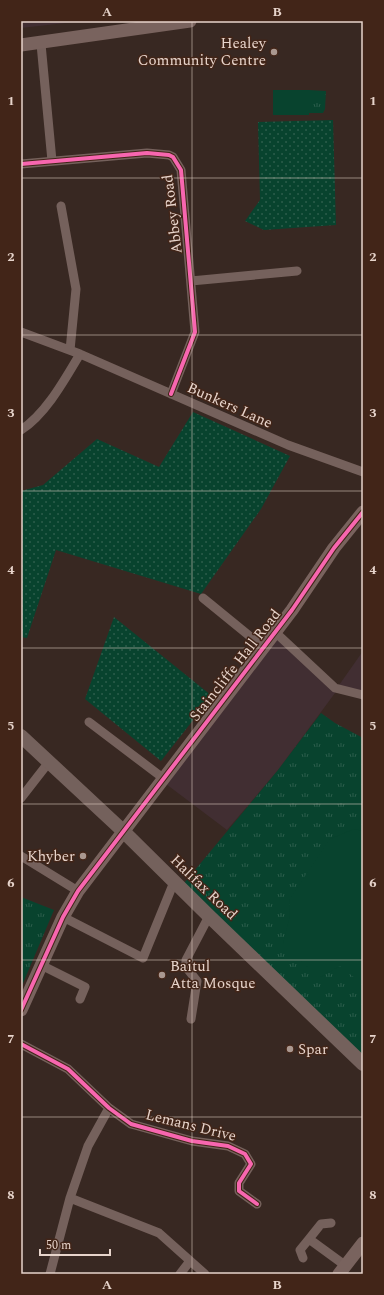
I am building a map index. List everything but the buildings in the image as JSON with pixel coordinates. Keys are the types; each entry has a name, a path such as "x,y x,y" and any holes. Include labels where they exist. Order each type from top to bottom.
{"main road":[{"name":"Halifax Road","path":"21,736 122,830 363,1064"}],"street":[{"path":"21,45 41,44 190,21"},
{"path":"41,44 52,161"},
{"name":"Abbey Road","path":"21,164 147,153 169,155 173,157 181,170 195,332 171,394"},
{"path":"61,206 76,289 70,350"},
{"path":"191,281 297,271"},
{"name":"Bunkers Lane","path":"21,332 80,354 295,448 363,472"},
{"path":"21,430 29,425 60,388 80,354"},
{"name":"Staincliffe Hall Road","path":"21,1010 41,965 78,891 122,830 275,632 334,548 363,512"},
{"path":"203,598 263,647"},
{"path":"275,632 335,688 363,695"},
{"path":"89,722 163,778"},
{"path":"21,798 49,762"},
{"path":"21,856 78,891"},
{"path":"64,917 143,958 174,882"},
{"path":"192,1019 197,981 186,967 186,960 209,916"},
{"path":"41,965 85,987 80,999"},
{"name":"Lemans Drive","path":"21,1044 68,1069 109,1108 131,1124 192,1141 228,1146 245,1154 250,1164 240,1183 239,1191 257,1204"},
{"path":"50,1274 70,1198 88,1146 109,1108"},
{"path":"70,1198 159,1233 205,1274"},
{"path":"303,1258 300,1250 321,1224 331,1224"},
{"path":"309,1239 343,1270 363,1243"},
{"path":"180,1274 190,1260"}],"shaded area":[{"path":"21,21 83,21 21,28"},
{"path":"275,632 337,688 363,651 363,695 338,689 278,770 227,830 162,781"}],"green space":[{"path":"273,90 309,90 309,115 273,115"},
{"path":"309,90 326,91 325,109 323,113 309,113"},
{"path":"333,120 336,225 264,230 245,221 260,200 258,122"},
{"path":"193,412 290,456 261,509 201,594 56,550 27,638 21,637 21,491 43,485 97,439 159,467"},
{"path":"114,617 212,696 161,761 85,699"},
{"path":"321,713 335,723 363,738 363,1064 180,888 278,770"},
{"path":"354,829 363,831 363,979 360,982 340,966 319,978 283,944 290,915 289,900 330,839"},
{"path":"21,897 54,910 21,988"}],"cycle path":[{"path":"21,164 147,153 169,155 173,157 181,170 195,332 171,394"},
{"path":"21,1010 63,917 78,891 292,610 334,548 363,512"},
{"path":"21,1044 68,1069 109,1108 131,1124 192,1141 228,1146 245,1154 251,1164 239,1183 239,1191 257,1204"}],"place":[{"name":"Healey Community Centre","path":"274,52"},
{"name":"Khyber","path":"83,856"},
{"name":"Baitul Atta Mosque","path":"162,975"},
{"name":"Spar","path":"290,1049"}]}
